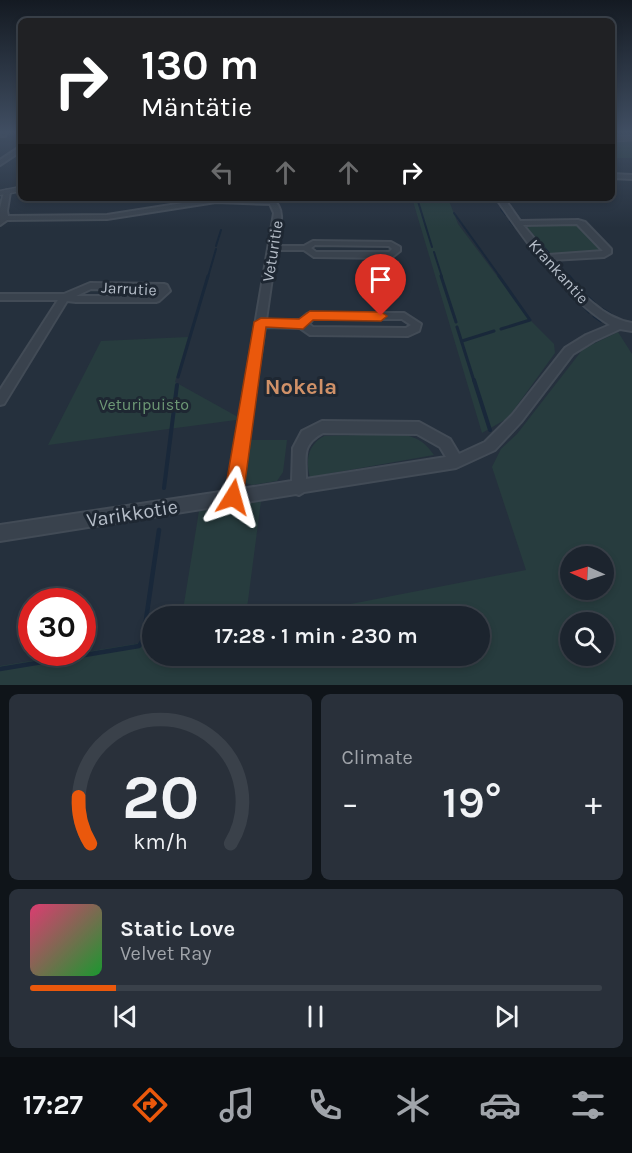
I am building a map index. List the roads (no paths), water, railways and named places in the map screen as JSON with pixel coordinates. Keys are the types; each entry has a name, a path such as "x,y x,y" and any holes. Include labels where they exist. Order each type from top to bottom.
{"street":[{"path":"615,176 631,178"},
{"path":"2,214 3,194 18,191"},
{"name":"Veturitie","path":"2,214 107,217 210,201"},
{"name":"Veturitie","path":"233,497 278,213 275,201"},
{"name":"Krankantie","path":"502,201 517,223 591,307 625,326"},
{"path":"517,223 578,222 608,251 604,254 547,258"},
{"path":"272,248 306,248 313,243 391,244 398,249 391,255 314,254 306,248"},
{"name":"Jarrutie","path":"0,297 156,298 165,291 164,287 153,285 90,286 65,297"},
{"path":"0,400 65,297"},
{"path":"261,322 303,324 310,331 408,332 415,328 416,324 404,316 310,316 303,324"},
{"name":"Varikkotie","path":"0,533 456,462 490,446 517,418 569,351 590,338 625,326"},
{"path":"299,488 300,448 307,435 322,427 419,428 445,443 456,462"}],"waterway":[{"path":"418,201 432,247"},
{"path":"501,209 506,215"},
{"path":"454,213 500,277"},
{"path":"510,221 515,227"},
{"path":"524,226 549,253"},
{"path":"216,246 221,230"},
{"path":"521,234 527,242"},
{"path":"208,277 216,249"},
{"path":"434,252 442,277"},
{"path":"557,262 565,273"},
{"path":"178,377 208,276"},
{"path":"441,276 456,322"},
{"path":"499,276 530,320 501,329"},
{"path":"569,276 579,288"},
{"path":"588,297 594,303"},
{"path":"578,300 589,312"},
{"path":"602,309 610,314"},
{"path":"594,316 601,321"},
{"path":"457,327 474,381"},
{"path":"462,341 494,331"},
{"path":"474,380 490,430"},
{"path":"164,488 177,385"},
{"path":"0,669 139,646 143,640 159,530"}],"district":[{"name":"Nokela","path":"301,386"}],"park label":[{"name":"Veturipuisto","path":"144,404"}]}
